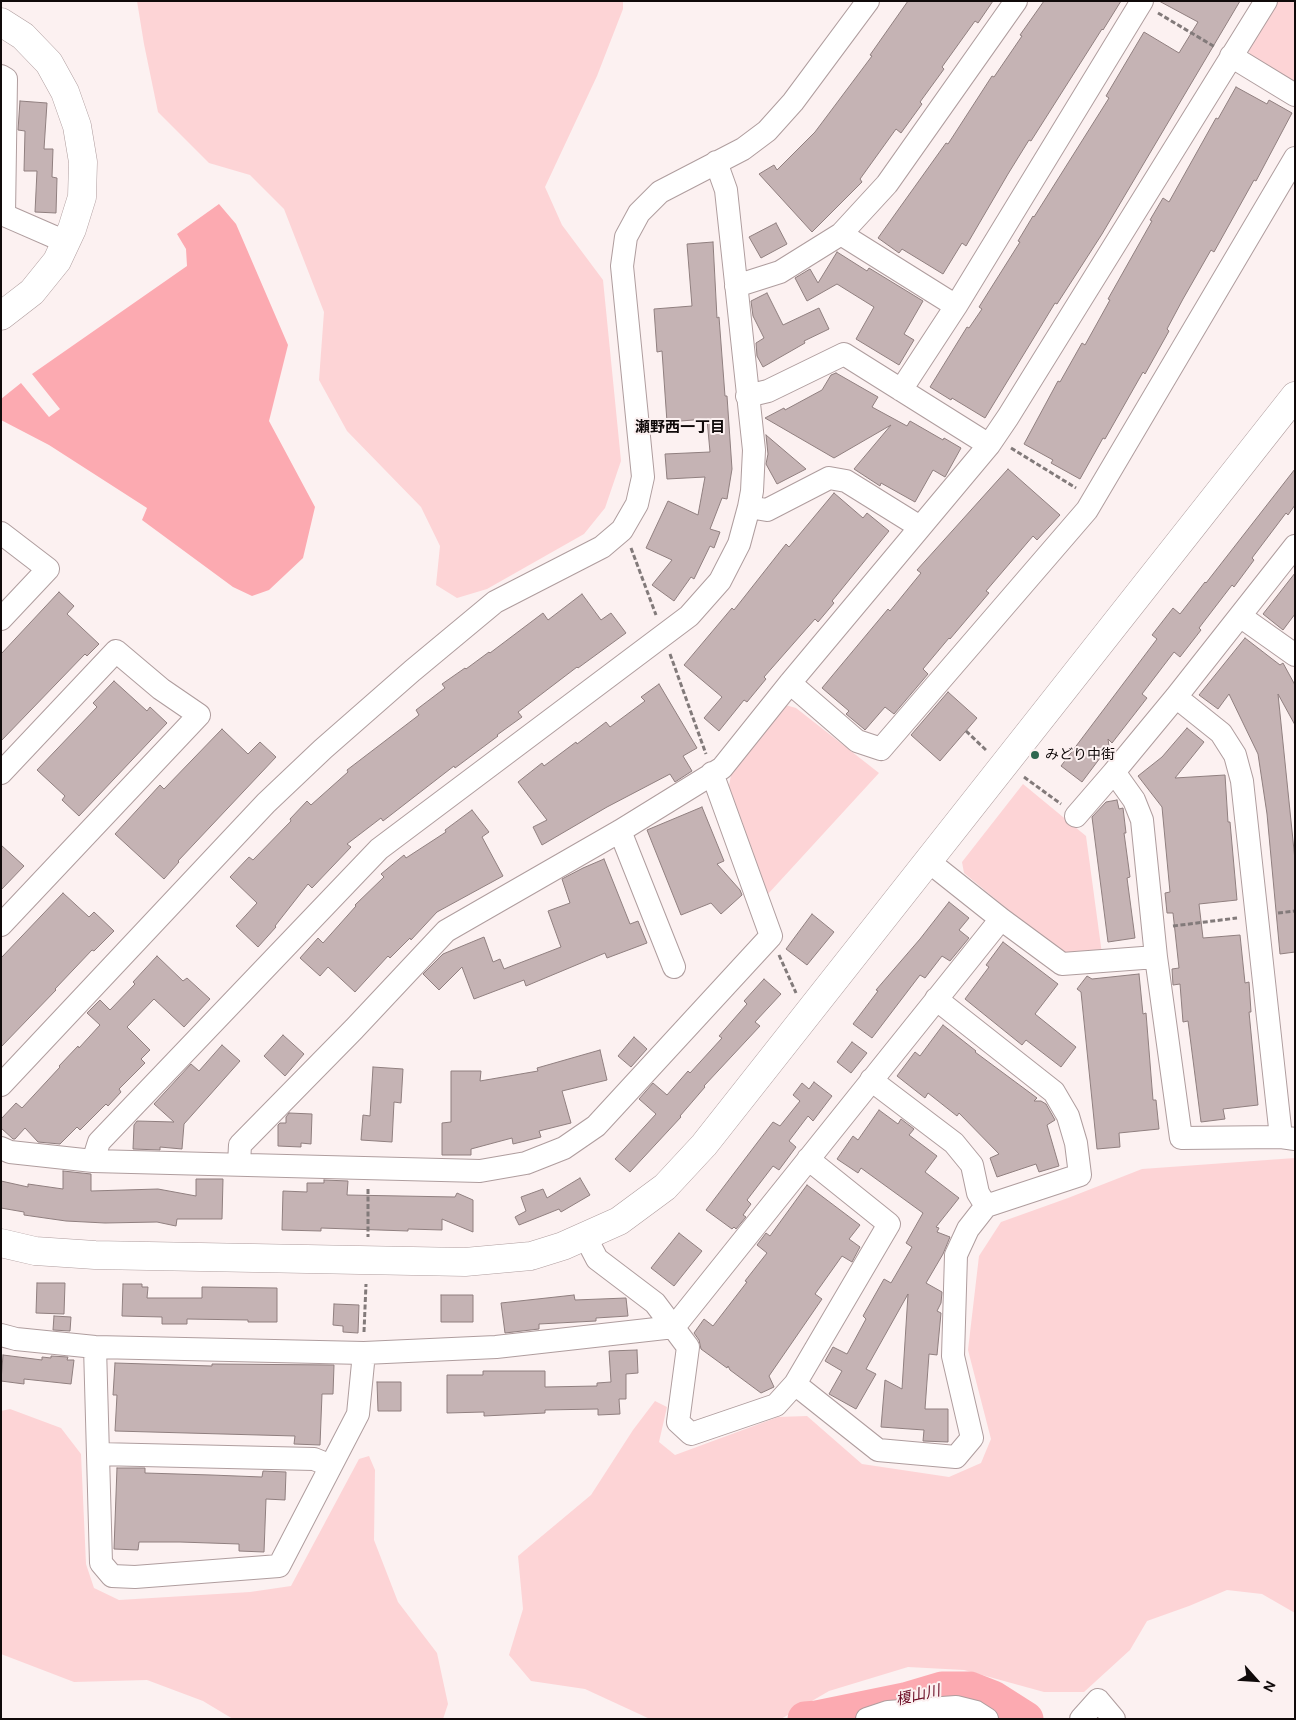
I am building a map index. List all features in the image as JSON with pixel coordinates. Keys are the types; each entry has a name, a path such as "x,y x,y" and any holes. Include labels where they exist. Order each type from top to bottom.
{"street":[{"path":"1,1086 266,803 323,749 495,602 602,546 622,530 637,504 643,477 622,266 626,238 639,213 660,192 743,149 767,131 793,102 868,1"},
{"path":"736,286 780,272 841,234 887,184 1016,1"},
{"path":"239,1164 240,1145 354,1029 446,931 620,831 722,768 991,441 1266,1"},
{"path":"901,390 956,306 1142,2"},
{"path":"1,22 23,36 48,63 65,92 78,126 83,162 82,197 72,229 57,261 32,292 1,316"},
{"path":"1231,56 1295,94"},
{"path":"1,76 6,79 3,166 4,215 66,242"},
{"path":"790,683 857,741 881,749 1087,510 1295,158"},
{"path":"92,1161 99,1142 379,849 689,616 720,581 739,544 749,507 752,491 754,450 726,190 716,162"},
{"path":"841,234 956,306"},
{"path":"747,396 768,391 844,354 901,390 991,441"},
{"path":"1,1243 35,1251 95,1255 465,1262 531,1256 563,1246 619,1222 666,1187 704,1145 1295,396"},
{"path":"749,507 767,510 829,478 846,481 920,527"},
{"path":"1,533 48,569 1,619"},
{"path":"1076,816 1176,696 1295,546"},
{"path":"1240,616 1295,655"},
{"path":"1,773 116,651 161,688 199,715 1,925"},
{"path":"1114,772 1134,800 1142,820 1156,957 1181,1138 1288,1138 1257,916 1242,782 1235,755 1221,733 1176,696"},
{"path":"1,1148 10,1152 92,1161 480,1171 526,1163 564,1148 596,1126 771,936 712,773"},
{"path":"620,831 674,967"},
{"path":"928,861 1062,964 1156,957"},
{"path":"1,1335 16,1339 95,1347 364,1353 496,1347 674,1327 1001,919"},
{"path":"795,1384 878,1450 956,1457 972,1438 953,1356 956,1255 968,1229 986,1206 1080,1175 1076,1143 1068,1116 1054,1092 936,999"},
{"path":"871,1080 954,1143 972,1165 978,1193 986,1206"},
{"path":"585,1236 597,1258 655,1303 688,1347 678,1422 691,1434 776,1405 795,1384 889,1224 808,1159"},
{"path":"95,1347 101,1563 112,1576 135,1577 279,1566 358,1414 364,1353"},
{"path":"98,1454 314,1459 331,1466"},
{"path":"1085,1714 1098,1700 1114,1719"},
{"path":"867,1719 888,1712 956,1707 976,1712 987,1719"}],"path":[{"path":"1142,2 1231,56"},
{"path":"991,441 1094,498"},
{"path":"966,731 990,753"},
{"path":"1021,775 1076,816"},
{"path":"1153,929 1295,911"},
{"path":"771,936 797,997"},
{"path":"368,1168 368,1240"},
{"path":"364,1353 366,1280"}],"shaded area":[{"path":"137,1 623,1 623,9 597,76 545,187 562,225 603,280 621,461 605,508 584,534 487,589 457,598 436,585 440,546 421,507 347,431 319,380 324,312 284,209 250,175 209,163 158,112"},
{"path":"1275,1 1295,1 1295,86 1253,62 1247,46"},
{"path":"219,204 236,224 288,345 269,421 315,507 303,558 269,590 252,596 233,587 142,520 147,508 49,445 1,420 1,399 21,383 49,417 60,409 32,374 187,266 186,249 177,234"},
{"path":"782,704 796,708 879,773 768,894 729,786 733,764"},
{"path":"1023,784 1086,836 1102,954 1064,956 964,873 962,862"},
{"path":"1295,1158 1295,1613 1262,1594 1227,1590 1147,1621 1130,1650 1084,1692 1044,1692 964,1670 908,1667 829,1691 781,1719 650,1719 585,1689 531,1681 509,1655 523,1609 518,1556 591,1495 633,1430 655,1401 667,1407 659,1442 675,1455 778,1417 807,1416 862,1464 949,1477 981,1463 991,1439 968,1350 979,1256 1001,1222 1142,1169"},
{"path":"10,1409 61,1428 81,1454 86,1564 94,1588 119,1600 250,1592 291,1586 359,1459 369,1456 375,1470 374,1540 398,1602 437,1653 448,1704 443,1719 233,1719 203,1701 147,1680 74,1682 1,1654 1,1411"}],"building":[{"path":"908,1 993,1 978,23 975,21 942,67 944,69 920,102 922,104 901,133 896,129 860,179 862,182 812,232 759,174 774,165 777,170 815,132 872,56 870,55"},
{"path":"1044,1 1121,1 1031,141 1029,140 966,246 962,243 943,274 902,249 899,253 878,238 946,143 948,144"},
{"path":"1159,1 1240,1 1102,234 1057,304 1055,303 985,418 930,387 967,327 969,328 982,309 979,307 1020,242 1018,241 1033,216 1109,98 1106,96 1144,32 1179,53 1198,22"},
{"path":"1236,87 1267,104 1269,100 1292,113 1256,181 1254,180 1214,252 1211,250 1183,299 1167,329 1169,331 1145,374 1143,372 1080,479 1051,463 1053,460 1024,444 1058,381 1060,382 1082,343 1085,345 1163,198 1169,202 1216,118 1218,119"},
{"path":"20,101 47,103 44,149 53,149 52,177 57,178 56,213 35,212 37,171 24,171 25,131 18,130"},
{"path":"776,223 787,244 761,258 749,237"},
{"path":"713,242 717,318 719,317 725,396 727,396 732,469 727,499 722,498 710,529 720,532 714,548 710,546 694,579 691,577 674,601 652,585 672,560 646,548 668,501 698,515 705,477 667,479 665,454 710,452 707,419 667,422 662,351 657,352 654,309 692,306 687,244"},
{"path":"837,252 867,271 869,268 923,301 904,334 914,340 899,365 856,339 874,307 837,284 807,301 795,278 810,269 818,283"},
{"path":"767,293 783,325 819,308 829,329 804,341 805,343 763,367 757,356 756,343 764,338 753,316 751,301"},
{"path":"836,373 878,397 872,407 907,426 910,421 961,448 945,477 933,470 915,502 881,483 880,486 854,469 891,425 834,458 765,418 784,408 785,410 822,390 831,375"},
{"path":"766,435 806,469 777,484 766,464 768,454"},
{"path":"1008,469 1060,515 1037,540 1033,536 986,591 989,593 923,669 928,674 894,714 885,707 865,730 846,714 849,711 822,688 888,609 890,611 921,573 917,570"},
{"path":"1295,469 1295,505 1288,515 1286,513 1252,558 1254,560 1199,628 1201,630 1180,657 1174,652 1142,694 1147,698 1112,743 1108,739 1109,746 1082,782 1061,766 1157,639 1152,635 1173,608 1180,614"},
{"path":"834,493 863,518 867,513 889,531 832,601 834,603 818,622 815,619 764,677 766,679 747,702 744,700 719,731 704,718 722,697 684,665 732,608 734,610 786,544 789,547"},
{"path":"1295,573 1295,614 1283,630 1263,614"},
{"path":"59,592 74,606 67,614 99,644 87,656 85,654 1,741 1,654"},
{"path":"582,594 601,620 611,613 626,633 518,712 522,717 498,736 455,768 454,766 383,821 381,818 347,844 351,847 312,888 308,884 276,927 258,947 236,926 257,903 230,877 249,857 253,860 291,821 290,819 307,801 311,805 348,772 347,770 419,715 416,710 445,688 442,684 490,653 543,613 548,620"},
{"path":"1245,638 1280,665 1283,663 1295,685 1295,725 1278,694 1295,860 1295,952 1280,954 1267,814 1258,754 1229,694 1218,709 1199,695"},
{"path":"114,681 147,711 150,707 167,723 79,816 62,800 65,796 37,770 97,707 93,703"},
{"path":"659,684 697,748 683,756 692,771 675,782 670,774 607,807 542,845 533,827 547,820 518,782 542,763 544,766 606,722 610,727 645,701 641,697"},
{"path":"948,692 977,718 940,761 911,735"},
{"path":"1187,728 1204,742 1175,778 1225,775 1228,822 1230,822 1237,900 1199,904 1203,938 1240,935 1245,983 1249,982 1251,1012 1249,1012 1258,1105 1223,1109 1225,1119 1201,1122 1188,1021 1183,1022 1180,984 1173,985 1172,969 1179,968 1173,913 1167,913 1165,893 1170,892 1162,807 1138,776 1162,757"},
{"path":"222,729 248,754 260,742 276,757 178,861 164,879 115,834 160,785 164,789"},
{"path":"1117,800 1119,809 1123,808 1126,833 1124,833 1130,877 1127,878 1135,938 1108,942 1092,817 1106,802"},
{"path":"702,807 724,861 717,864 740,890 742,895 721,914 711,903 681,915 647,830"},
{"path":"472,810 489,832 482,837 503,876 437,912 411,940 410,938 390,958 388,956 355,992 328,967 320,976 300,958 318,938 323,943 355,905 384,877 381,874 404,855 406,858 446,832 445,830"},
{"path":"1,845 24,866 1,890"},
{"path":"604,859 630,924 638,921 647,943 607,958 605,953 526,986 524,980 474,999 462,967 439,990 423,974 443,954 484,937 493,962 500,959 504,969 561,947 548,911 570,903 562,879"},
{"path":"63,893 89,917 94,912 114,931 94,951 92,950 1,1047 1,958"},
{"path":"949,902 969,918 959,930 969,938 950,961 942,956 925,978 920,975 872,1038 853,1024 878,991 876,990"},
{"path":"812,914 834,932 807,965 786,949"},
{"path":"1003,942 1058,984 1035,1014 1076,1047 1061,1067 1026,1040 1022,1045 965,999 989,967 986,965"},
{"path":"157,956 183,981 187,978 210,999 184,1027 154,999 127,1027 150,1050 141,1059 145,1063 119,1089 121,1092 108,1106 106,1104 80,1130 77,1127 60,1144 38,1142 25,1128 13,1139 1,1128 1,1119 16,1103 22,1108 59,1066 100,1025 87,1013 100,1000 110,1010 135,984 133,982"},
{"path":"1139,974 1143,1014 1146,1013 1153,1100 1156,1100 1159,1129 1119,1133 1120,1147 1097,1149 1081,992 1077,989 1087,976 1092,979"},
{"path":"764,979 781,994 755,1022 760,1026 704,1086 681,1117 630,1172 615,1159 656,1114 639,1099 653,1083 667,1095 688,1071 690,1073 722,1038 719,1036 747,1004 744,1001"},
{"path":"943,1025 975,1052 1037,1098 1034,1101 1041,1101 1046,1104 1055,1120 1047,1125 1059,1166 1039,1172 1036,1164 997,1177 990,1158 999,1154 959,1113 957,1116 928,1093 925,1098 897,1076 915,1052 920,1056"},
{"path":"283,1035 304,1054 285,1076 264,1056"},
{"path":"634,1037 647,1049 631,1067 618,1056"},
{"path":"852,1042 867,1053 851,1073 837,1062"},
{"path":"222,1045 240,1061 184,1124 182,1149 160,1147 160,1150 133,1149 134,1125 137,1121 174,1122 154,1104 191,1064 199,1071"},
{"path":"600,1050 607,1080 562,1091 571,1123 539,1131 541,1137 513,1144 512,1138 471,1149 471,1155 442,1155 442,1123 451,1122 451,1071 481,1071 480,1081 538,1071 537,1068"},
{"path":"373,1067 403,1069 401,1103 394,1102 392,1142 361,1140 363,1115 370,1116"},
{"path":"814,1082 832,1096 813,1121 808,1116 789,1141 796,1147 779,1170 773,1166 747,1200 751,1204 743,1215 746,1217 736,1229 734,1227 732,1229 706,1210 773,1122 780,1126 800,1101 793,1095 802,1083 809,1089"},
{"path":"879,1110 898,1124 901,1119 914,1129 909,1135 937,1156 925,1172 959,1198 936,1227 939,1228 937,1232 950,1237 943,1254 926,1283 942,1292 941,1303 937,1311 941,1313 937,1355 929,1354 925,1409 948,1409 948,1442 923,1441 924,1430 881,1427 885,1380 902,1389 908,1294 866,1369 876,1374 856,1409 829,1394 842,1371 825,1361 833,1347 847,1354 866,1319 863,1316 884,1279 891,1283 912,1247 906,1243 923,1213 861,1168 858,1173 837,1159 853,1136 858,1140"},
{"path":"289,1113 312,1114 311,1144 301,1143 301,1147 278,1146 278,1125 286,1123 286,1117"},
{"path":"63,1171 91,1174 91,1191 158,1189 196,1196 196,1179 223,1179 222,1219 177,1219 176,1226 157,1222 105,1223 66,1221 24,1215 24,1212 1,1208 1,1181 28,1187 28,1184 63,1189"},
{"path":"580,1178 590,1195 561,1212 559,1209 519,1225 515,1217 526,1211 521,1197 543,1189 547,1198"},
{"path":"324,1180 348,1181 347,1195 455,1197 457,1193 473,1200 473,1232 442,1219 442,1230 408,1229 408,1231 321,1228 321,1231 282,1230 283,1191 307,1192 307,1183 324,1183"},
{"path":"807,1185 860,1225 849,1239 860,1247 852,1262 842,1256 815,1294 822,1299 769,1376 774,1387 761,1393 730,1370 728,1366 727,1368 701,1349 699,1340 694,1333 704,1319 713,1326 747,1282 745,1281 767,1253 757,1245 766,1233 770,1236"},
{"path":"679,1233 702,1251 674,1286 651,1268"},
{"path":"37,1283 65,1283 64,1314 36,1313"},
{"path":"123,1284 142,1284 142,1287 148,1287 147,1298 202,1298 202,1287 277,1288 277,1322 187,1319 187,1324 162,1324 162,1317 122,1316"},
{"path":"441,1295 473,1295 473,1322 441,1322"},
{"path":"574,1295 575,1300 626,1298 628,1316 596,1318 596,1321 539,1324 539,1329 505,1333 501,1303"},
{"path":"334,1304 359,1305 358,1333 343,1332 343,1326 333,1325"},
{"path":"54,1316 71,1317 70,1331 53,1330"},
{"path":"637,1350 638,1373 626,1374 626,1399 619,1399 620,1414 598,1415 598,1409 545,1410 545,1413 484,1416 484,1412 447,1413 447,1375 483,1375 483,1371 545,1371 545,1387 597,1386 597,1383 611,1382 609,1351"},
{"path":"3,1355 42,1360 42,1357 68,1357 67,1360 74,1360 71,1384 24,1379 24,1384 1,1381"},
{"path":"115,1363 212,1366 212,1364 334,1365 333,1394 322,1394 320,1445 294,1444 295,1436 115,1431 117,1395 113,1395"},
{"path":"377,1382 401,1382 401,1411 378,1411"},
{"path":"117,1468 145,1468 145,1473 262,1477 263,1471 286,1472 285,1500 266,1499 264,1552 239,1551 239,1544 180,1542 139,1542 138,1550 114,1549"}],"waterway":[{"name":"榎山川","path":"805,1719 905,1700 942,1689 970,1689 993,1698 1026,1719"}],"place":[{"name":"みどり中街","path":"1035,755"}],"district":[{"name":"瀬野西一丁目","path":"680,428"}]}
